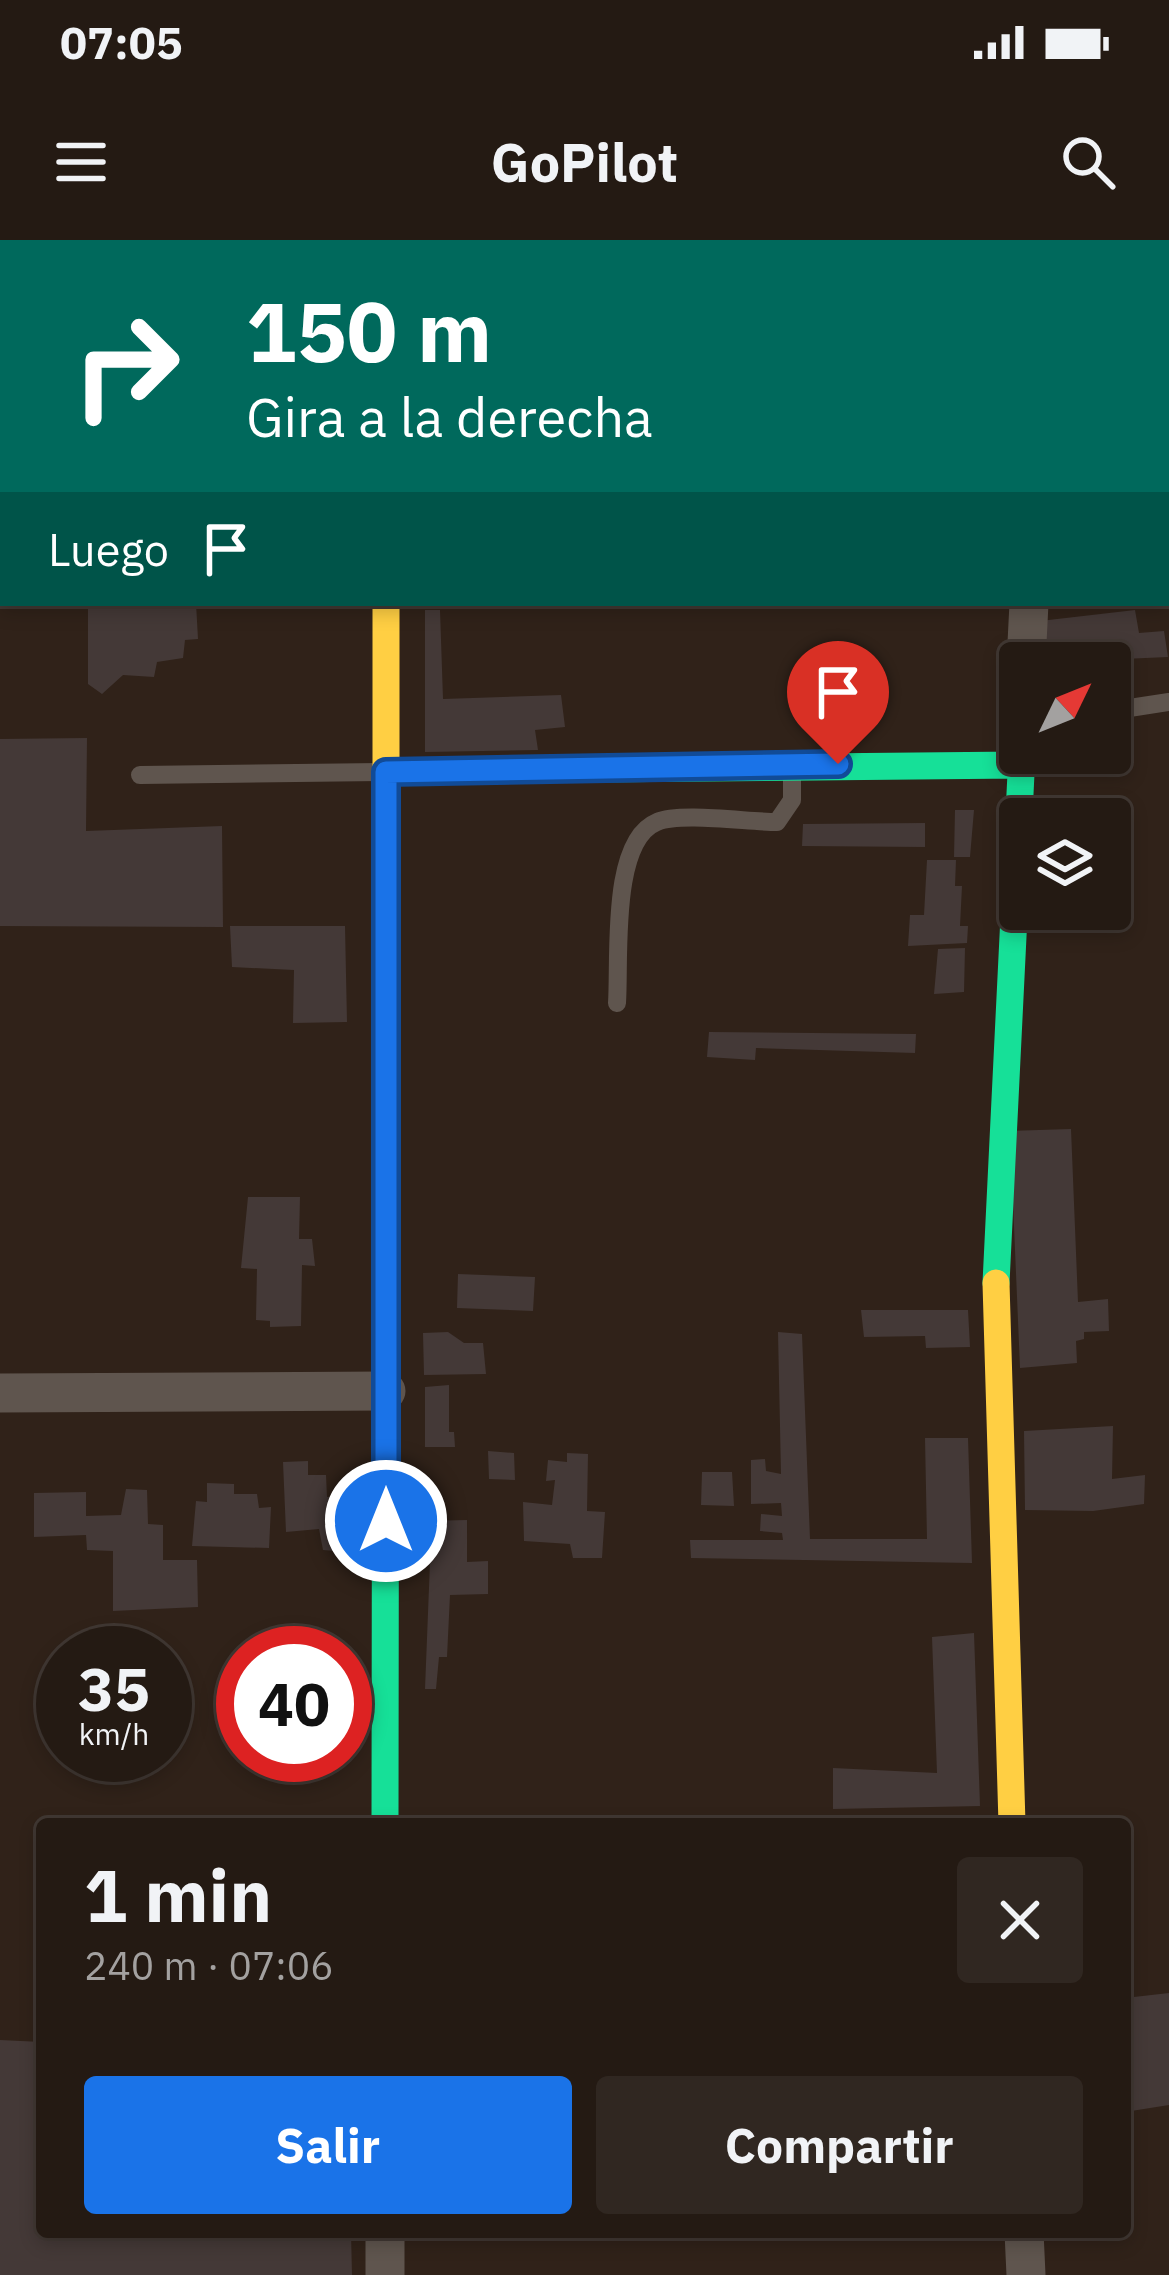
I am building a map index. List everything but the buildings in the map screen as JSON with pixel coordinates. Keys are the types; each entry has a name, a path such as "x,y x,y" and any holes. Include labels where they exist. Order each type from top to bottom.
{"street":[{"path":"386,606 386,1818"},
{"path":"1027,642 1029,606"},
{"path":"386,772 999,759"},
{"path":"1012,1818 996,1284 1020,774"},
{"path":"0,1393 386,1391"},
{"path":"385,2238 385,2275"},
{"path":"1024,2238 1026,2275"}],"lane":[{"path":"1131,707 1169,702"},
{"path":"617,1003 625,856 638,834 659,820 777,822 792,800 792,764"},
{"path":"140,776 386,772"}],"traffic: fast":[{"path":"386,771 999,765"},
{"path":"996,1283 1021,774"},
{"path":"385,1818 386,1003"}],"traffic: slow":[{"path":"386,606 386,1003"},
{"path":"996,1283 1012,1818"}],"route":[{"path":"386,1521 386,772 838,764"}]}
